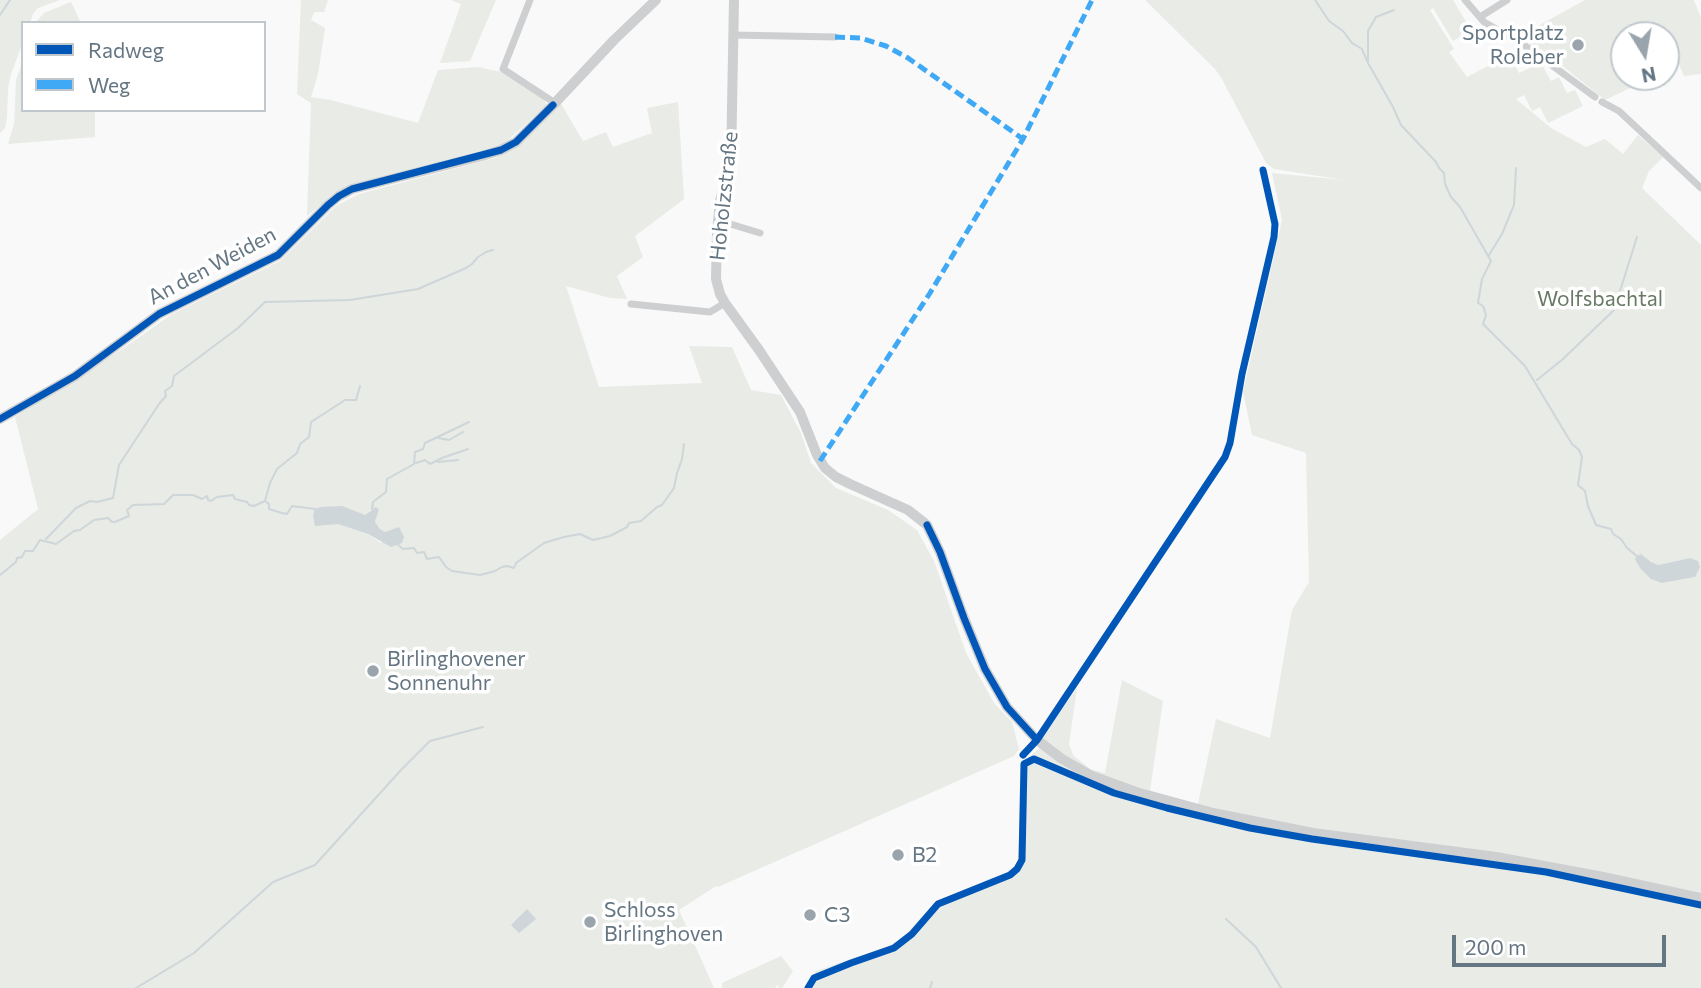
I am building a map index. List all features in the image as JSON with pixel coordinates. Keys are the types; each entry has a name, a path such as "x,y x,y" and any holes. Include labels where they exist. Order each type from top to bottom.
{"street":[{"path":"530,0 503,69 554,104"},
{"name":"An den Weiden","path":"0,419 75,376 159,314 278,255 328,205 352,189 501,150 516,142 656,0"},
{"name":"Hoholzstraße","path":"734,0 731,163 717,220 716,279 725,303 790,395 820,461 829,472 908,509 927,525 985,669 1007,707 1037,740 1062,760 1092,776 1136,792 1213,813 1313,832 1496,857 1701,898"},
{"path":"1465,0 1484,22 1527,47 1598,99 1619,111 1701,188"},
{"path":"1480,17 1507,0"},
{"path":"733,35 835,37"},
{"path":"717,220 760,233"},
{"path":"631,304 710,312 725,303"}],"green space":[{"path":"0,0 60,0 38,8 31,21 21,21 21,47 8,89 5,128 0,133"},
{"path":"301,0 328,0 324,12 314,12 311,20 325,28 318,74 311,97 418,123 438,70 478,67 501,72 545,99 546,105 504,144 357,183 339,190 307,216 311,103 297,94"},
{"path":"451,0 496,0 470,61 440,63 461,4"},
{"name":"Wolfsbachtal","path":"1145,0 1453,0 1471,30 1453,41 1433,8 1430,10 1454,49 1449,52 1467,77 1522,48 1529,52 1513,61 1519,73 1541,63 1551,81 1559,77 1567,93 1575,90 1583,106 1548,123 1540,107 1532,111 1524,95 1516,99 1551,128 1586,147 1605,139 1623,154 1638,135 1663,157 1649,171 1642,188 1701,245 1701,988 805,988 816,971 902,939 936,901 1012,871 1018,861 1022,762 1046,743 1042,738 1077,688 1069,744 1073,755 1090,769 1105,773 1122,680 1163,701 1150,791 1198,804 1216,719 1270,738 1292,610 1309,582 1306,453 1252,435 1243,392 1282,220 1272,173 1344,180 1274,169 1266,163 1215,69","holes":["1641,554 1658,565 1690,558 1695,577 1662,583"]},
{"name":"Sportplatz Roleber","path":"1585,0 1694,0 1701,18 1701,74 1684,76 1680,67 1680,21 1610,21 1610,91 1624,91 1605,100 1545,52 1518,37"},
{"path":"71,2 80,21 37,21 44,13"},
{"path":"21,66 21,112 95,112 95,137 8,144 14,124 16,80"},
{"path":"560,102 583,141 606,132 613,147 652,133 647,108 678,102 684,199 635,236 643,257 617,276 627,299 610,298 566,286 599,387 702,383 689,346 732,347 751,390 781,395 801,433 811,463 836,488 888,510 917,530 934,561 966,653 994,703 1012,722 1019,749 1014,756 716,886 679,910 714,988 0,988 0,540 38,509 15,417 172,314 280,261 336,206 359,194 495,158 518,145","holes":["372,509 379,510 375,522 380,529 385,533 399,528 381,543 368,534 338,524 365,515"]},
{"path":"781,956 793,971 782,988 777,985 775,988 722,988 722,983"}],"shaded area":[{"path":"342,506 365,515 376,507 379,510 375,522 380,529 385,532 399,527 404,537 402,543 391,547 368,534 338,524 315,526 315,509"},
{"path":"1641,554 1658,565 1690,558 1698,561 1700,567 1695,577 1662,583 1651,579 1640,568 1635,559"},
{"path":"527,909 536,919 519,933 511,925"}],"waterway":[{"path":"0,15 10,0"},
{"path":"1315,0 1329,21 1362,49 1401,125 1444,173 1445,184 1451,197 1460,207 1491,261 1482,279 1478,303 1483,306 1486,315 1483,324 1525,366 1572,444 1579,450 1582,457 1578,485 1585,491 1596,525 1611,529 1638,557"},
{"path":"1368,61 1368,31 1376,17 1394,10"},
{"path":"1489,255 1502,234 1514,205 1516,168"},
{"path":"1537,380 1614,310 1637,237"},
{"path":"46,539 76,508 90,501 113,498 119,465 166,396 165,391 172,386 174,376 238,328 265,302 350,300 418,289 466,268 478,257 493,250"},
{"path":"265,501 277,469 297,453 300,444 309,437 311,422 345,400 356,400 360,386"},
{"path":"372,509 373,502 386,492 387,479 414,464 415,452 423,449 425,443 469,422"},
{"path":"438,438 449,440 463,432"},
{"path":"397,544 403,549 414,548 417,553 424,552 427,559 439,557 452,571 480,575 502,567 514,568 516,563 544,543 580,534 593,540 610,536 627,527 629,523 641,521 662,505 674,488 684,444"},
{"path":"416,463 425,460 430,464 468,449"},
{"path":"438,462 458,460"},
{"path":"0,575 16,562 17,558 22,557 25,551 33,551 40,540 56,544 94,520 108,518 115,522 129,516 127,510 133,505 164,504 173,495 193,495 202,499 207,496 211,501 217,497 233,495 235,499 254,506 265,501 269,504 269,509 287,514 292,506 315,509"},
{"path":"136,988 194,953 273,882 315,865 430,741 483,727"},
{"path":"1226,919 1256,947 1281,988"},
{"path":"930,988 932,982"}],"marked path":[{"path":"820,461 930,293 1023,139 1092,0"},
{"path":"835,37 860,38 886,46 908,58 1023,139"}],"cycle path":[{"path":"0,419 75,376 159,314 278,255 339,196 352,189 501,150 516,142 553,105"},
{"path":"1023,755 1037,740 1225,457 1274,237 1275,224 1263,170"},
{"path":"927,525 985,669 1007,707 1037,740"},
{"path":"808,988 814,978 894,948 912,934 938,904 1010,875 1017,869 1022,860 1024,764 1034,759 1114,793 1250,828 1546,872 1701,905"}],"place":[{"name":"Sportplatz Roleber","path":"1578,45"},
{"name":"Birlinghovener Sonnenuhr","path":"373,671"},
{"name":"B2","path":"898,855"},
{"name":"C3","path":"810,915"},
{"name":"Schloss Birlinghoven","path":"590,922"}]}
